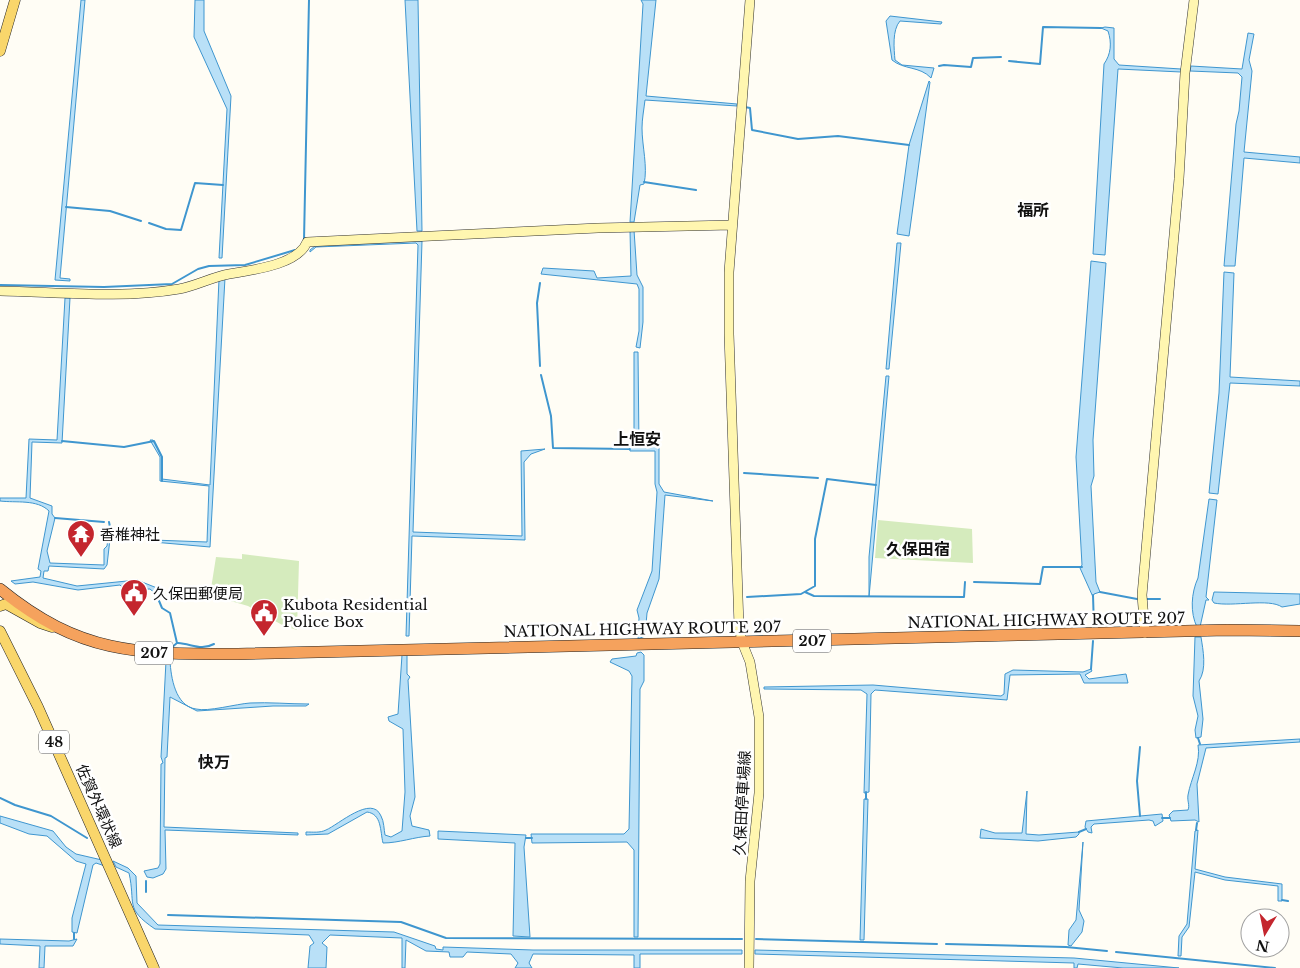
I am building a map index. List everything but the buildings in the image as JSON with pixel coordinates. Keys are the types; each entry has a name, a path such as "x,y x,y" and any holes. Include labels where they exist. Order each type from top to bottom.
{"highway":[{"name":"NATIONAL HIGHWAY ROUTE 207","path":"0,589 21,606 60,630 118,649 163,654 1300,630"}],"main road":[{"path":"0,51 14,0"},
{"path":"0,606 6,604 40,623 60,630"},
{"name":"佐賀外環状線","path":"0,631 53,739 154,968"}],"street":[{"name":"久保田停車場線","path":"749,968 750,881 759,793 759,717 750,662 742,642 739,626 729,334 732,225 750,0"},
{"path":"1145,633 1142,595 1178,187 1185,73 1194,0"},
{"path":"0,291 134,293 180,289 212,278 274,264 298,255 303,251 306,242 598,228 732,225"}],"green space":[{"path":"878,520 972,529 973,563 875,558"},
{"path":"242,554 299,561 297,630 284,626 248,606 210,595 216,557 242,559"}],"water":[{"path":"81,0 85,0 60,278 70,279 70,281 55,280"},
{"path":"195,0 204,0 204,31 231,96 222,258 219,258 227,109 194,37"},
{"path":"405,0 418,0 422,231 417,231"},
{"path":"641,0 656,0 646,96 737,104 737,106 645,100 642,128 645,177 644,184 640,185 634,222 630,222 643,4"},
{"path":"890,16 942,22 941,24 900,21 896,29 894,45 895,60 902,65 892,60 886,21"},
{"path":"1101,28 1114,28 1114,59 1119,65 1181,69 1181,72 1118,69 1105,255 1093,254 1104,64 1110,48 1108,31"},
{"path":"1248,33 1254,34 1249,60 1252,71 1244,152 1300,157 1300,163 1244,158 1235,266 1224,266 1236,124 1242,77 1238,73 1190,71 1191,66 1242,69"},
{"path":"902,65 934,68 931,78 927,74"},
{"path":"929,81 909,236 897,234 909,145"},
{"path":"630,230 634,230 637,275 643,287 643,322 640,348 636,347 639,331 639,289 637,284 541,274 543,268 594,271 597,278 631,276"},
{"path":"422,241 413,532 522,536 521,451 545,449 531,454 524,462 525,540 412,536 409,636 406,636 418,245 416,243 316,247 310,252 310,250 315,246"},
{"path":"897,243 901,243 889,369 886,369"},
{"path":"1091,261 1106,263 1093,440 1094,476 1091,486 1096,582 1100,592 1094,594 1093,597 1080,568 1082,565 1076,457"},
{"path":"1224,272 1234,273 1230,377 1300,381 1300,386 1230,383 1218,494 1209,493 1219,393"},
{"path":"225,278 210,547 153,542 153,540 207,542 209,486 160,481 160,457 150,440 153,440 162,457 162,479 210,485 219,279"},
{"path":"65,298 70,298 62,443 32,442 30,498 52,506 52,514 55,518 47,551 50,563 104,565 104,549 107,546 108,538 110,539 107,565 104,569 49,566 48,571 44,571 43,578 77,586 137,580 157,588 157,595 150,589 123,588 120,585 78,590 33,582 15,584 11,581 40,577 41,571 38,569 49,511 32,503 0,501 0,498 26,498 29,439 57,440"},
{"path":"634,352 638,352 639,447 659,446 659,484 664,492 713,501 665,495 659,579 647,613 645,636 638,639 639,618 637,610 652,571 657,492 655,484 655,451 630,451 629,447 634,446"},
{"path":"886,376 889,376 869,597 869,557"},
{"path":"1209,499 1217,500 1206,597 1209,600 1206,600 1200,627 1197,627 1192,609 1193,596 1198,578"},
{"path":"1214,592 1300,594 1300,604 1282,607 1269,603 1214,603 1212,600"},
{"path":"1195,637 1201,637 1204,659 1203,671 1199,681 1203,719 1201,737 1196,738 1195,730 1198,716 1193,696"},
{"path":"641,652 644,655 644,681 640,689 638,937 634,937 634,850 627,842 532,843 531,834 624,834 629,829 632,676 629,671 610,662 612,659 636,656 637,653"},
{"path":"402,655 407,655 407,674 410,677 408,680 415,797 410,816 412,826 429,830 430,836 383,843 378,820 372,813 367,812 328,834 306,835 306,832 326,830 363,809 370,808 377,810 381,816 385,835 391,837 402,831 405,792 403,729 389,721 388,717 398,714"},
{"path":"166,661 170,661 176,690 179,697 189,707 170,697 167,757 165,758 164,827 298,833 298,835 165,830 166,869 163,874 153,878 147,877 144,871 158,868 160,864 161,764 163,763 161,757"},
{"path":"1091,669 1092,671 1085,675 1089,679 1126,674 1128,683 1084,683 1080,674 1010,675 1007,700 875,690 871,694 869,792 864,793 867,694 861,690 764,689 764,687 873,685 1001,696 1004,694 1005,674 1013,670 1083,672"},
{"path":"250,703 309,704 306,706 273,706 197,711 190,707 201,710"},
{"path":"1300,739 1300,742 1206,748 1197,784 1199,822 1195,820 1171,821 1169,815 1173,811 1188,810 1188,795 1197,764 1198,745"},
{"path":"1027,791 1026,834 1079,832 1079,834 1076,837 1038,841 980,838 981,829 995,833 1022,833"},
{"path":"864,799 868,799 864,940 860,940"},
{"path":"1162,814 1163,821 1155,826 1153,821 1149,820 1094,824 1091,827 1092,833 1088,832 1085,827 1086,821"},
{"path":"0,816 53,831 66,847 76,854 102,860 105,866 96,863 93,865 77,933 72,932 72,918 86,864 76,861 47,836 29,834 0,823"},
{"path":"1198,830 1195,869 1225,877 1282,884 1282,901 1278,901 1278,886 1225,880 1195,872 1189,927 1182,937 1181,956 1178,956 1179,936 1187,924 1195,831"},
{"path":"438,831 526,835 524,847 530,937 513,936 515,843 438,839"},
{"path":"1083,842 1079,910 1084,921 1082,932 1071,946 1068,945 1069,930 1076,920"},
{"path":"113,861 128,868 136,876 137,903 158,925 394,932 443,950 443,947 533,950 742,950 742,954 640,954 640,968 634,968 634,955 533,954 529,963 532,968 515,968 518,963 511,954 467,952 463,957 450,957 449,952 426,951 406,940 405,968 402,968 402,938 330,935 322,943 327,947 326,968 308,968 310,946 314,943 309,935 155,929 145,922 135,910 129,873 116,867"},
{"path":"0,939 69,941 77,939 73,946 45,946 44,968 39,968 40,946 0,944"},
{"path":"755,950 1074,958 1179,968 1123,968 1078,964 1077,968 1074,968 1074,963 755,954"}],"waterway":[{"path":"304,240 309,0"},
{"path":"1009,61 1040,64 1043,27 1101,28"},
{"path":"939,66 971,67 973,58 1001,57"},
{"path":"745,107 750,108 752,130 798,139 838,136 909,145"},
{"path":"644,182 696,190"},
{"path":"149,223 166,229 181,230 195,183 223,185"},
{"path":"66,207 110,211 141,221"},
{"path":"0,285 104,287 172,284 198,269 209,266 245,265 295,250"},
{"path":"540,283 537,303 540,366"},
{"path":"541,375 551,416 553,448 630,449"},
{"path":"62,441 124,447 154,441 162,457 162,481"},
{"path":"744,473 818,478"},
{"path":"747,597 801,594 815,586 815,539 827,479 876,485"},
{"path":"55,518 104,522"},
{"path":"109,522 111,532"},
{"path":"974,582 1040,584 1043,567 1082,567"},
{"path":"805,592 814,596 964,597 965,582"},
{"path":"1100,592 1137,599"},
{"path":"1093,595 1094,628"},
{"path":"157,596 162,608 170,613 177,643 171,648"},
{"path":"1147,599 1160,599"},
{"path":"1091,669 1093,641"},
{"path":"178,643 201,647 214,644"},
{"path":"1198,738 1200,744"},
{"path":"1140,747 1137,781 1140,816"},
{"path":"866,792 866,799"},
{"path":"0,798 15,805 51,816 87,838"},
{"path":"1162,818 1170,818"},
{"path":"1196,830 1197,823"},
{"path":"1079,832 1086,829"},
{"path":"526,838 532,838"},
{"path":"146,881 146,892"},
{"path":"1282,900 1288,901"},
{"path":"168,915 401,922 446,938 742,939"},
{"path":"74,933 74,939"},
{"path":"756,939 937,944"},
{"path":"946,944 1066,947 1107,951"},
{"path":"1116,952 1275,968"}],"place":[{"name":"香椎神社","path":"81,558"},
{"name":"久保田郵便局","path":"134,617"},
{"name":"Kubota Residential Police Box","path":"264,637"}],"district":[{"name":"福所","path":"1033,210"},
{"name":"上恒安","path":"637,439"},
{"name":"久保田宿","path":"918,549"},
{"name":"快万","path":"214,762"}]}
